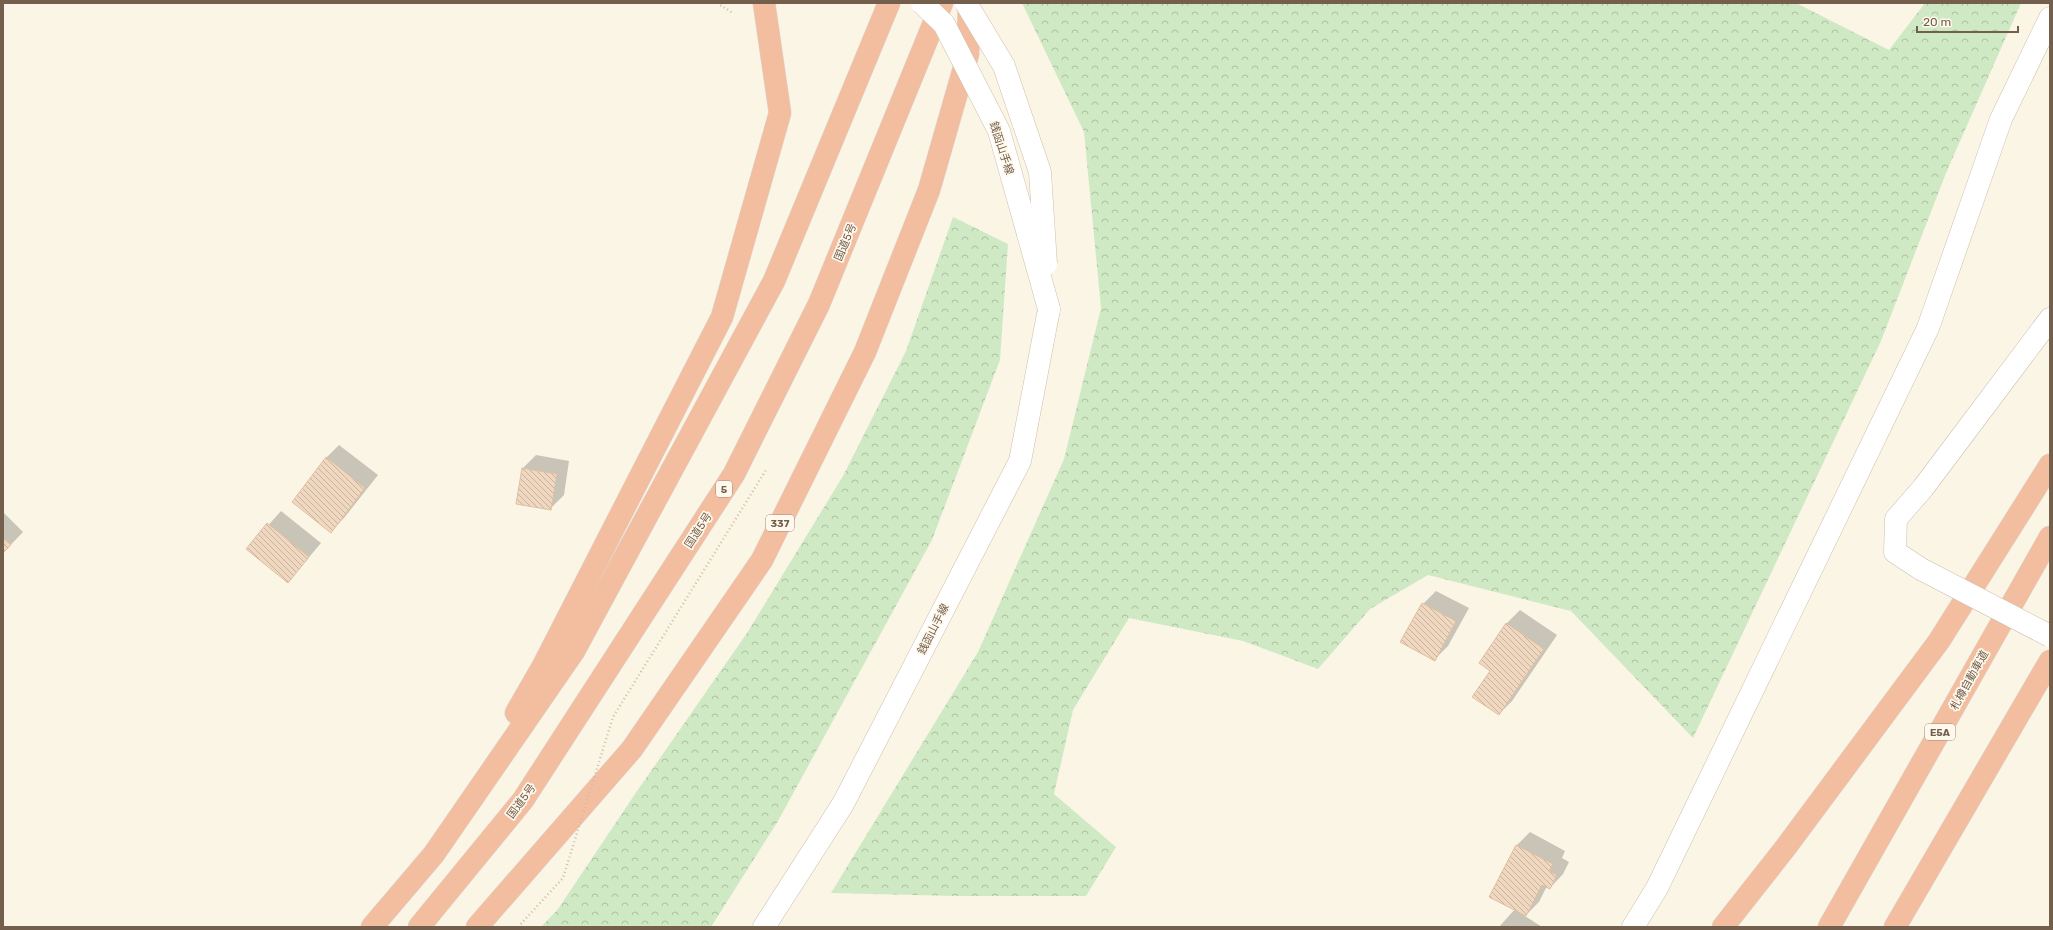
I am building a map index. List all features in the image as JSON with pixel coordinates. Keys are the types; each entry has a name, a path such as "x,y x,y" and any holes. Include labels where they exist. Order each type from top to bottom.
{"highway":[{"path":"434,854 543,666 722,317 780,113 764,3"},
{"name":"国道5号","path":"419,927 523,800 734,474 819,304 942,3"},
{"name":"337","path":"477,927 632,749 762,560 866,352 929,190 968,54 967,3"},
{"path":"372,927 434,854 574,651 770,288 882,6"},
{"path":"1723,927 1786,847 1939,641 2050,465"},
{"name":"札樽自動車道","path":"1829,927 2050,537"},
{"path":"1895,927 2050,660"}],"street":[{"name":"銭函山手線","path":"922,3 944,24 999,131 1049,309"},
{"name":"銭函山手線","path":"764,927 843,804 1020,461 1049,309 1040,172 1004,66 967,3"},
{"path":"1633,927 1660,881 1928,328 2001,119 2049,22"},
{"path":"2050,319 1923,488 1896,519 1895,552 1921,569 2050,636"}],"path":[{"path":"717,3 733,13"},
{"path":"518,927 563,878 613,717 766,470"}],"green space":[{"path":"1022,3 1796,3 1889,50 1925,3 2021,3 1946,173 1881,341 1693,738 1571,611 1428,575 1370,609 1318,669 1243,641 1129,618 1073,710 1054,794 1116,847 1086,896 956,896 831,893 978,652 1064,459 1101,308 1084,132"},
{"path":"953,217 1008,244 1000,360 932,540 778,821 711,927 541,927 558,909 635,794 747,633 843,476 906,351"}],"building":[{"path":"326,457 365,488 331,533 292,502"},
{"path":"522,468 557,474 551,510 516,504"},
{"path":"267,523 309,557 288,583 246,549"},
{"path":"3,538 11,545 3,553"},
{"path":"1422,603 1456,621 1435,661 1400,642"},
{"path":"1506,623 1544,649 1499,715 1472,697 1490,671 1479,663"},
{"path":"1516,845 1553,864 1549,871 1557,875 1550,889 1542,885 1526,916 1489,897"}]}
